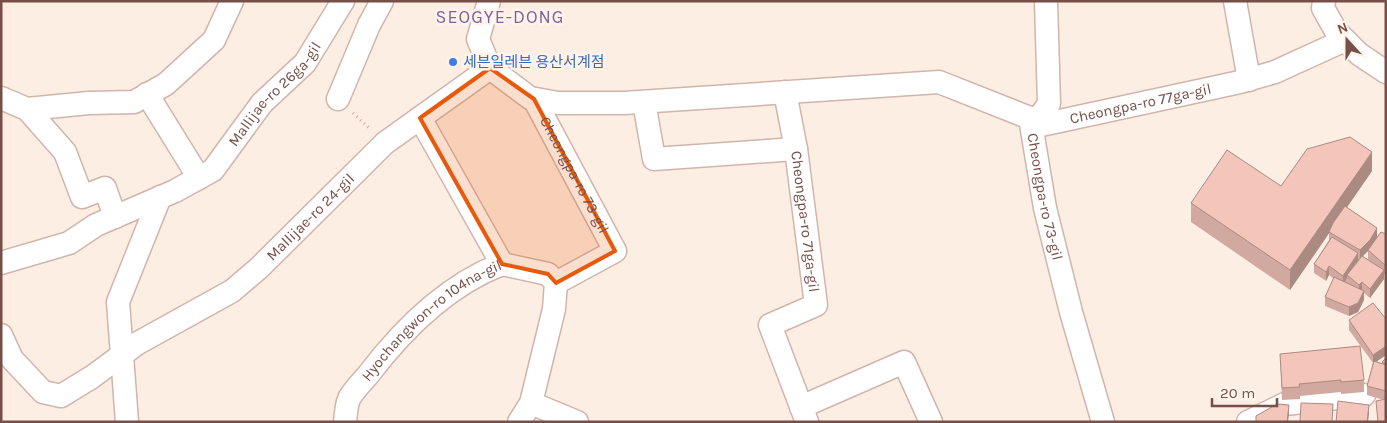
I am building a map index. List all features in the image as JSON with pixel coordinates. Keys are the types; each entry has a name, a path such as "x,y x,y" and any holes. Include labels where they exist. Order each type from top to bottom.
{"street":[{"path":"27,109 89,103 134,102 166,84 214,40 232,1"},
{"name":"Mallijae-ro 26ga-gil","path":"1,263 69,243 96,225 160,197 214,170 262,102 305,63 343,1"},
{"path":"338,98 369,25 382,1"},
{"path":"489,1 478,39 490,68"},
{"path":"1032,127 1049,104 1046,1"},
{"path":"1235,1 1248,80"},
{"path":"1324,1 1323,8 1336,31 1359,54 1386,72"},
{"name":"Cheongpa-ro 77ga-gil","path":"1032,127 1248,80 1275,72 1345,40"},
{"name":"Cheongpa-ro 73-gil","path":"490,68 530,98 558,104 644,102 939,82 1030,118 1045,208 1071,312 1103,422"},
{"name":"Mallijae-ro 24-gil","path":"1,335 12,359 42,392 61,396 92,377 130,349 232,291 259,268 385,143 490,68"},
{"name":"Cheongpa-ro 71ga-gil","path":"786,92 796,149 816,305 770,325 804,414 904,362 931,422"},
{"path":"147,94 199,178"},
{"path":"1,98 27,109 65,152 82,196 105,188 116,217"},
{"name":"Cheongpa-ro 73-gil","path":"534,99 616,251 556,283"},
{"path":"644,102 654,159 796,149"},
{"name":"Hyochangwon-ro 104na-gil","path":"345,422 349,398 384,354 415,322 455,288 502,264 420,118"},
{"path":"127,422 130,349 118,302 160,197"},
{"path":"502,264 548,274 556,283 554,309 525,413 577,422"},
{"path":"1248,422 1286,404 1364,395"}],"path":[{"path":"338,98 385,143"}],"highlighted area":[{"path":"490,68 534,99 615,251 556,283 548,274 502,264 420,118"}],"building":[{"path":"1350,137 1372,152 1290,270 1191,203 1227,150 1281,186 1307,149"},
{"path":"1345,206 1377,228 1370,240 1360,250 1329,232"},
{"path":"1381,232 1386,234 1385,265 1368,250"},
{"path":"1332,237 1358,253 1343,276 1329,266 1326,272 1314,264"},
{"path":"1362,256 1384,270 1370,289 1362,282 1359,285 1347,275"},
{"path":"1334,277 1364,291 1358,303 1349,307 1325,297"},
{"path":"1373,303 1386,319 1386,346 1373,355 1349,320"},
{"path":"1360,346 1364,380 1299,384 1300,387 1282,388 1280,354"},
{"path":"1374,361 1386,365 1386,391 1367,386"},
{"path":"1386,399 1386,422 1378,422 1376,401"},
{"path":"1338,401 1369,405 1367,422 1336,422"},
{"path":"1301,403 1333,404 1332,422 1300,422"},
{"path":"1277,404 1289,405 1287,422 1256,422 1256,416"}],"place":[{"name":"세븐일레븐 용산서계점","path":"453,62"}],"district":[{"name":"SEOGYE-DONG","path":"500,17"}]}
